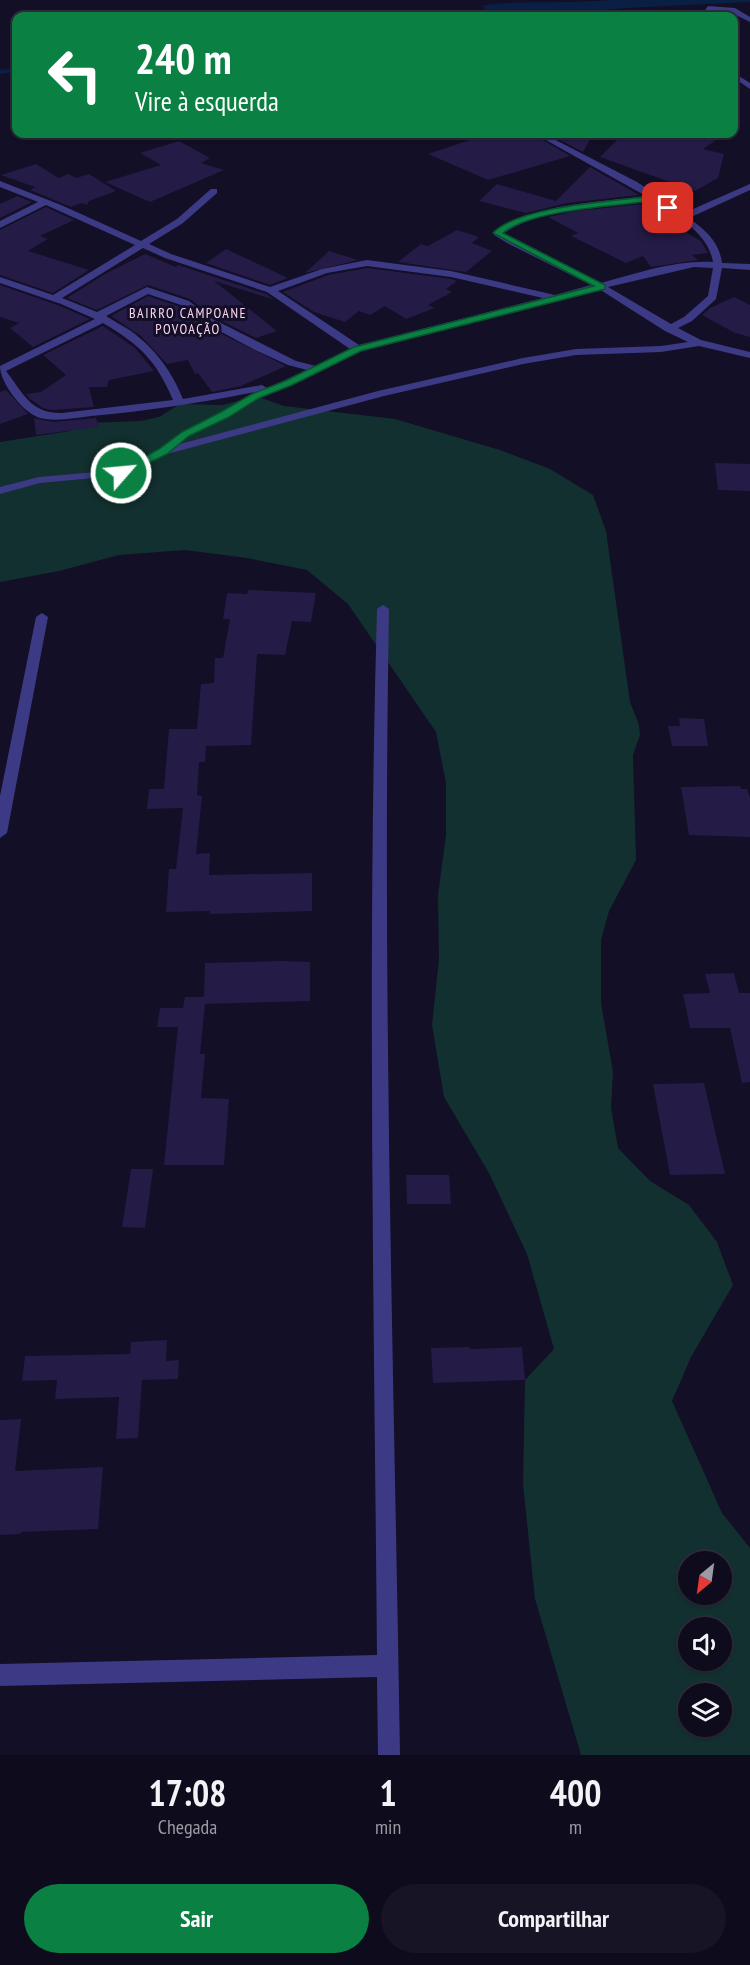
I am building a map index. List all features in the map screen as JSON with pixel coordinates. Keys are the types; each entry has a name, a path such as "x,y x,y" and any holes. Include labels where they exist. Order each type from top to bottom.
{"street":[{"path":"708,8 736,12"},
{"path":"547,138 634,184 702,232 715,248 718,265 713,297 688,320 669,329"},
{"path":"0,184 168,256 270,290 357,349"},
{"path":"683,218 750,186"},
{"path":"55,298 180,221 214,191"},
{"path":"653,198 544,214 524,219 497,233 638,307 669,329 699,343 750,355"},
{"path":"0,225 45,202"},
{"path":"270,290 325,271 367,263 451,274 555,297"},
{"path":"163,452 185,434 225,415 256,396 289,383 357,349 670,268 694,264 750,267"},
{"path":"0,280 55,298 102,317 126,331 160,363 180,404"},
{"path":"289,383 180,404 115,412 44,415 29,408 21,394 0,370 102,317 147,290 185,303 207,320 267,352 292,363 317,369"},
{"path":"0,491 39,480 121,473 163,452 475,370 576,352 661,350 699,343"},
{"path":"383,609 380,748 386,1666 389,1755"},
{"path":"0,833 42,617"},
{"path":"0,1675 386,1666"}],"green space":[{"path":"256,396 284,406 395,419 500,450 550,469 593,495 606,531 630,702 639,725 640,735 633,755 636,860 609,911 601,940 601,1003 613,1072 611,1108 618,1148 650,1181 689,1205 717,1242 733,1285 691,1357 672,1401 722,1513 750,1548 750,1755 581,1755 535,1599 523,1484 525,1380 554,1349 527,1254 489,1173 444,1097 432,1025 439,959 438,895 446,835 446,783 436,732 348,604 307,570 247,558 185,550 119,555 59,571 0,582 0,442 70,431 87,423 141,421 159,417 180,404 223,405"}],"water":[{"path":"750,0 750,2 588,12 485,12 484,5"}],"building":[{"path":"476,138 540,138 570,156 488,180 428,154"},
{"path":"556,138 591,138 583,152"},
{"path":"619,138 719,138 703,149 724,154 718,178 695,191 600,157"},
{"path":"179,141 210,158 201,163 224,170 150,202 105,182 161,165 140,153"},
{"path":"36,164 59,178 68,174 76,178 89,174 116,191 89,201 87,205 81,203 71,207 30,190 35,187 1,175"},
{"path":"590,167 639,195 567,203 526,213 479,201 497,184 556,201"},
{"path":"17,196 32,202 0,218 0,204"},
{"path":"652,203 655,205 651,206 664,214 661,215 666,218 663,219 701,241 708,253 692,255 698,260 651,267 643,256 626,263 571,236 578,233 548,217 576,211"},
{"path":"46,207 74,220 40,236 48,239 28,251 89,270 53,293 0,275 0,230"},
{"path":"457,230 479,237 472,243 492,251 466,272 398,262 421,244 428,246"},
{"path":"226,249 288,278 270,285 206,263"},
{"path":"329,251 358,260 305,273"},
{"path":"145,254 176,267 178,265 266,294 275,300 214,281 277,331 256,338 212,316 190,299 148,285 97,310 67,298 105,274"},
{"path":"367,268 457,281 446,289 452,292 428,305 435,308 406,319 385,306 370,315 359,311 345,322 314,312 283,292 328,275"},
{"path":"0,285 90,319 33,347 10,328 19,323 0,317"},
{"path":"148,296 180,307 202,324 286,366 241,386 212,392 198,373 195,374 188,360 167,364 141,336 111,316"},
{"path":"734,297 750,305 750,337 735,333 702,315 710,308"},
{"path":"103,326 135,348 154,371 109,380 107,387 89,387 94,407 52,410 43,408 30,399 26,394 41,392 66,375 43,355"},
{"path":"6,390 28,414 0,424 0,392"},
{"path":"34,418 53,422 96,418 99,427 36,435"},
{"path":"715,463 750,464 750,491 718,490"},
{"path":"248,590 316,593 311,622 292,621 285,655 257,654 251,745 206,746 205,762 199,762 197,795 202,796 196,854 210,853 209,875 312,873 312,911 210,914 210,911 166,912 169,869 176,869 183,808 147,809 149,789 164,789 169,729 197,729 201,684 214,683 215,658 223,658 230,619 223,619 227,593 247,594"},
{"path":"679,718 704,719 708,746 672,746 668,726 680,726"},
{"path":"740,786 741,789 747,789 750,798 750,837 689,835 681,787"},
{"path":"310,962 310,1001 205,1004 200,1054 205,1054 201,1098 229,1099 224,1165 164,1165 178,1027 157,1027 160,1008 183,1008 185,997 204,997 205,963"},
{"path":"734,973 739,993 750,993 750,1082 742,1083 730,1028 690,1028 683,994 710,993 705,974"},
{"path":"704,1083 725,1174 670,1175 653,1084"},
{"path":"131,1169 153,1169 145,1228 122,1227"},
{"path":"406,1175 449,1175 451,1204 407,1204"},
{"path":"167,1340 166,1361 179,1360 178,1379 142,1380 138,1438 116,1439 119,1397 55,1399 57,1380 22,1381 25,1356 130,1354 131,1342"},
{"path":"470,1347 470,1349 522,1347 525,1380 433,1383 431,1348"},
{"path":"21,1419 15,1471 103,1467 98,1529 0,1535 0,1420"}],"waterway":[{"path":"0,72 12,70"}],"district":[{"name":"BAIRRO CAMPOANE POVOAÇÃO","path":"188,322"}],"route":[{"path":"121,473 163,452 185,434 225,415 256,396 289,383 357,349 555,297 602,287 497,233 504,228 524,219 555,212 653,198 668,208"}]}
